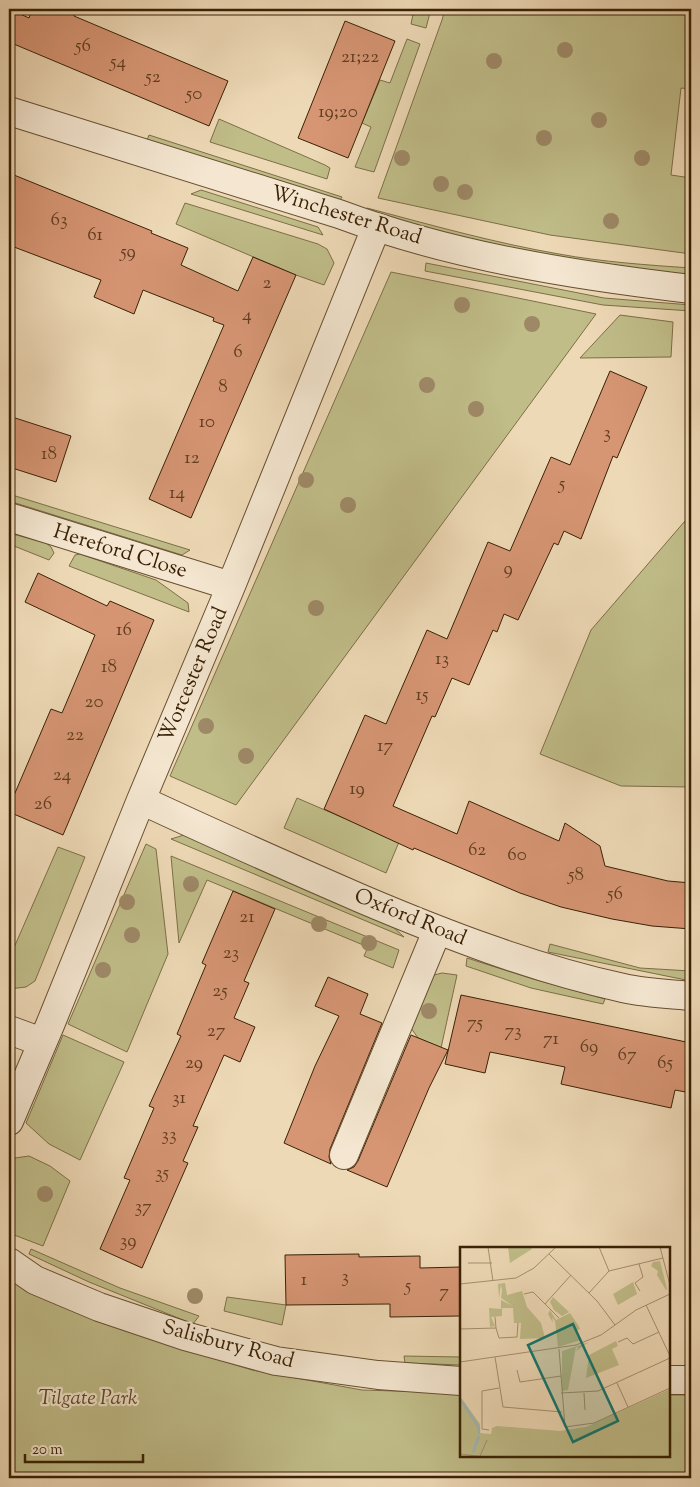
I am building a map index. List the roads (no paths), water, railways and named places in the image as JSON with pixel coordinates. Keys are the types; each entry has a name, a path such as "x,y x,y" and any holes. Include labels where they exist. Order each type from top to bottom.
{"street":[{"name":"Winchester Road","path":"9,111 339,214 376,228 501,260 612,280 691,289"},
{"name":"Worcester Road","path":"9,1121 231,586 376,228"},
{"name":"Hereford Close","path":"9,517 231,586"},
{"name":"Oxford Road","path":"141,800 231,842 437,931 528,963 625,989 691,996"},
{"path":"344,1155 437,931"},
{"path":"9,1030 42,1042"},
{"name":"Salisbury Road","path":"9,1262 35,1280 99,1307 185,1336 276,1361 378,1375 460,1381"},
{"path":"670,1380 691,1380"}],"park label":[{"name":"Tilgate Park","path":"88,1399"}]}
